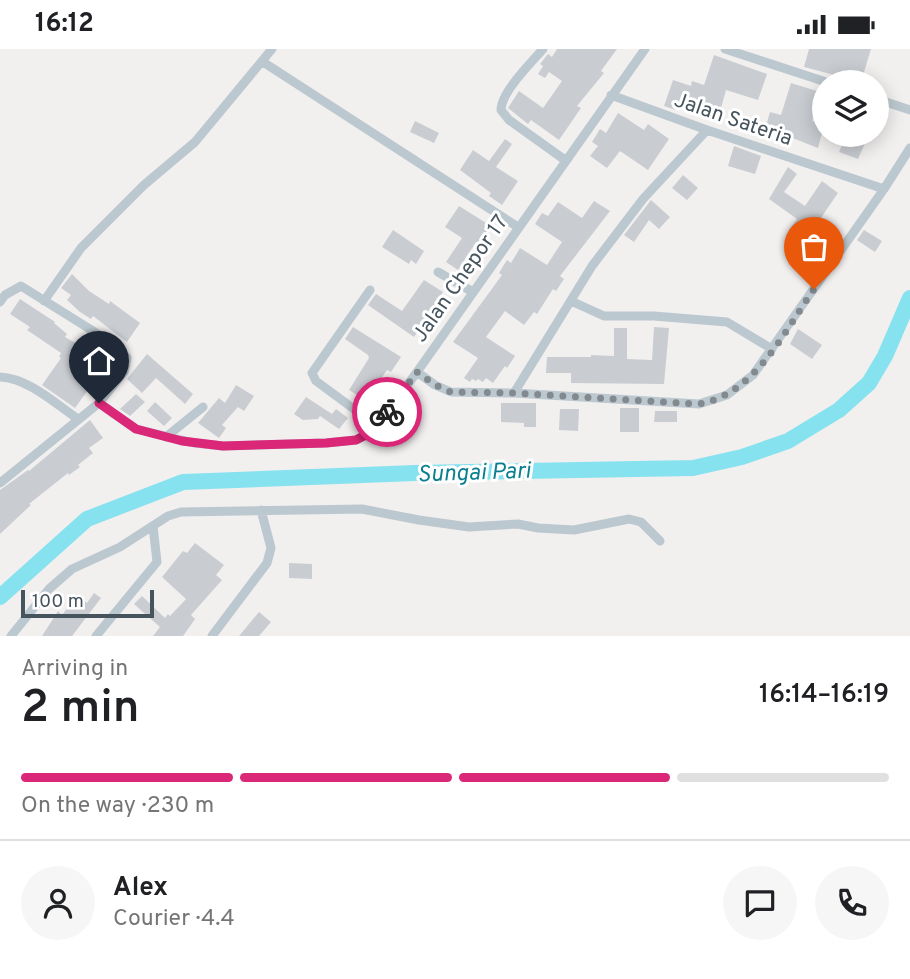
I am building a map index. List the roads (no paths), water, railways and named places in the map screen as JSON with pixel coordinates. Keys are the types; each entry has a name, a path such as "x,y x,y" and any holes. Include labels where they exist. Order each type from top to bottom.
{"street":[{"path":"44,301 81,248 144,185 195,142 272,49"},
{"path":"543,49 502,99 501,110 509,120 565,160"},
{"name":"Jalan Chepor 17","path":"99,403 131,427 194,443 223,446 326,443 360,439 377,426 417,372 645,49"},
{"path":"725,49 812,77"},
{"path":"262,62 518,227"},
{"name":"Jalan Sateria","path":"611,95 707,130 884,188"},
{"path":"889,103 910,110"},
{"path":"514,393 592,266 643,199 707,130"},
{"path":"417,372 451,392 707,403 727,395 753,375 910,148"},
{"path":"438,272 472,292"},
{"path":"0,302 5,295 21,286 117,346 127,358 124,372 99,403 0,483"},
{"path":"370,290 312,373 316,381 377,426"},
{"path":"571,300 604,316 654,316 727,322 772,349"},
{"path":"0,377 11,377 78,419"},
{"path":"166,437 203,407"},
{"path":"11,636 49,589 72,569 120,547 168,516 181,512 362,509 470,527 518,524 574,530 629,519 641,522 660,541"},
{"path":"212,636 267,563 271,548 261,510"},
{"path":"96,636 157,562 153,526"}],"waterway":[{"name":"Sungai Pari","path":"0,597 87,519 183,482 415,473 693,468 742,457 788,441 839,410 869,383 885,356 910,298"}]}
